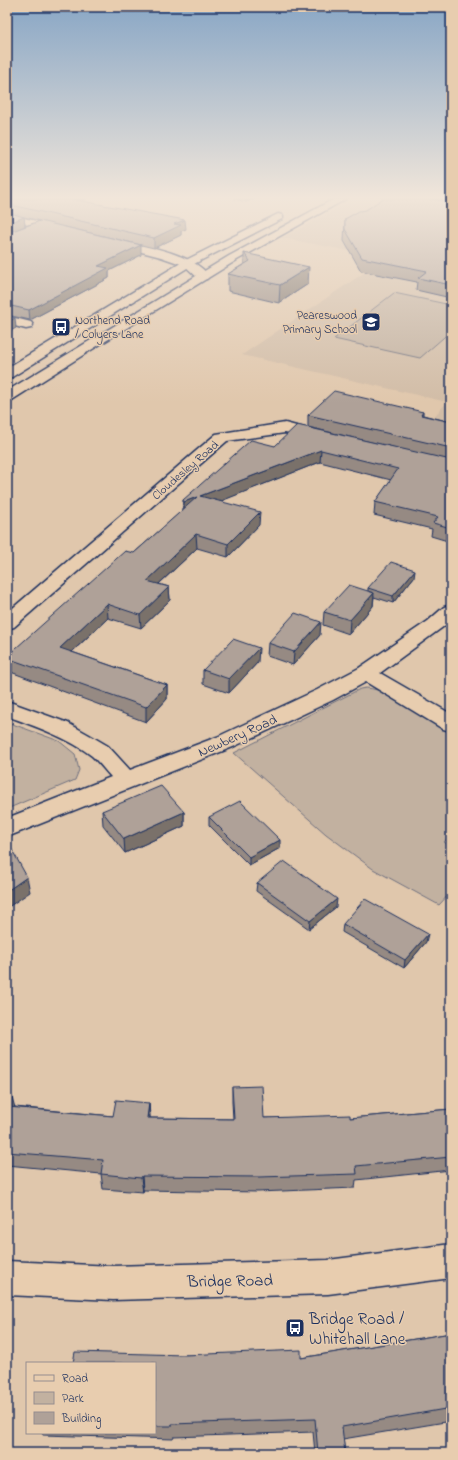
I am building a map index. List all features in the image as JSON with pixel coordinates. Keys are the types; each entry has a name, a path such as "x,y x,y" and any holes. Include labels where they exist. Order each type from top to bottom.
{"street":[{"path":"7,374 181,267"},
{"path":"193,267 203,276"},
{"path":"7,397 219,267"},
{"path":"7,320 26,325"},
{"name":"Cloudesley Road","path":"7,623 222,437 285,428 338,440"},
{"name":"Newbery Road","path":"7,828 225,742 325,695 366,673 435,625 451,611"},
{"path":"366,673 451,724"},
{"path":"7,708 60,728 89,744 100,751 126,780"},
{"name":"Bridge Road","path":"7,1278 113,1283 328,1278 451,1260"}],"shaded area":[{"name":"Peareswood Primary School","path":"372,267 451,267 451,431 411,443 447,402 242,355"}],"green space":[{"path":"394,293 451,305 451,331 420,358 334,339"},
{"path":"366,688 377,690 399,699 451,732 451,834 444,842 451,847 451,892 439,905 373,869 326,834 234,753 360,689"},
{"path":"7,722 59,741 75,754 79,770 75,780 7,809"}],"building":[{"path":"7,267 108,268 29,310 7,305"},
{"path":"240,267 309,267 280,285 228,274"},
{"path":"408,267 451,267 451,285 418,278 427,271"},
{"path":"7,315 15,318 7,322"},
{"path":"334,391 423,412 421,415 451,422 451,448 308,415"},
{"path":"297,425 451,460 451,528 433,523 438,517 375,502 398,469 321,450 200,496 260,512 228,544 196,534 147,581 169,587 140,615 107,604 60,648 167,685 146,707 7,658 7,656 125,551 134,553 197,497 184,502 183,500 251,440 275,446"},
{"path":"391,562 415,570 393,596 368,588"},
{"path":"349,585 374,593 350,620 324,612"},
{"path":"295,613 321,622 294,652 268,643"},
{"path":"233,639 259,648 229,679 203,670"},
{"path":"161,786 184,812 124,839 102,811"},
{"path":"240,801 280,840 249,857 209,817"},
{"path":"11,848 27,877 7,891 7,850"},
{"path":"284,861 337,899 310,921 257,883"},
{"path":"365,899 428,934 405,960 343,924"},
{"path":"262,1086 264,1118 350,1115 350,1118 451,1109 451,1157 356,1166 357,1174 259,1177 142,1176 141,1178 101,1174 103,1160 7,1152 7,1093 11,1093 8,1107 113,1116 116,1100 149,1103 147,1118 234,1119 232,1087"},
{"path":"451,1333 451,1408 342,1427 345,1453 318,1453 315,1419 172,1424 172,1426 156,1426 156,1362 73,1362 75,1352 184,1355 301,1350 301,1358"}],"place":[{"name":"Peareswood Primary School","path":"371,322"},
{"name":"Northend Road / Colyers Lane","path":"61,327"},
{"name":"Bridge Road / Whitehall Lane","path":"295,1328"}]}
